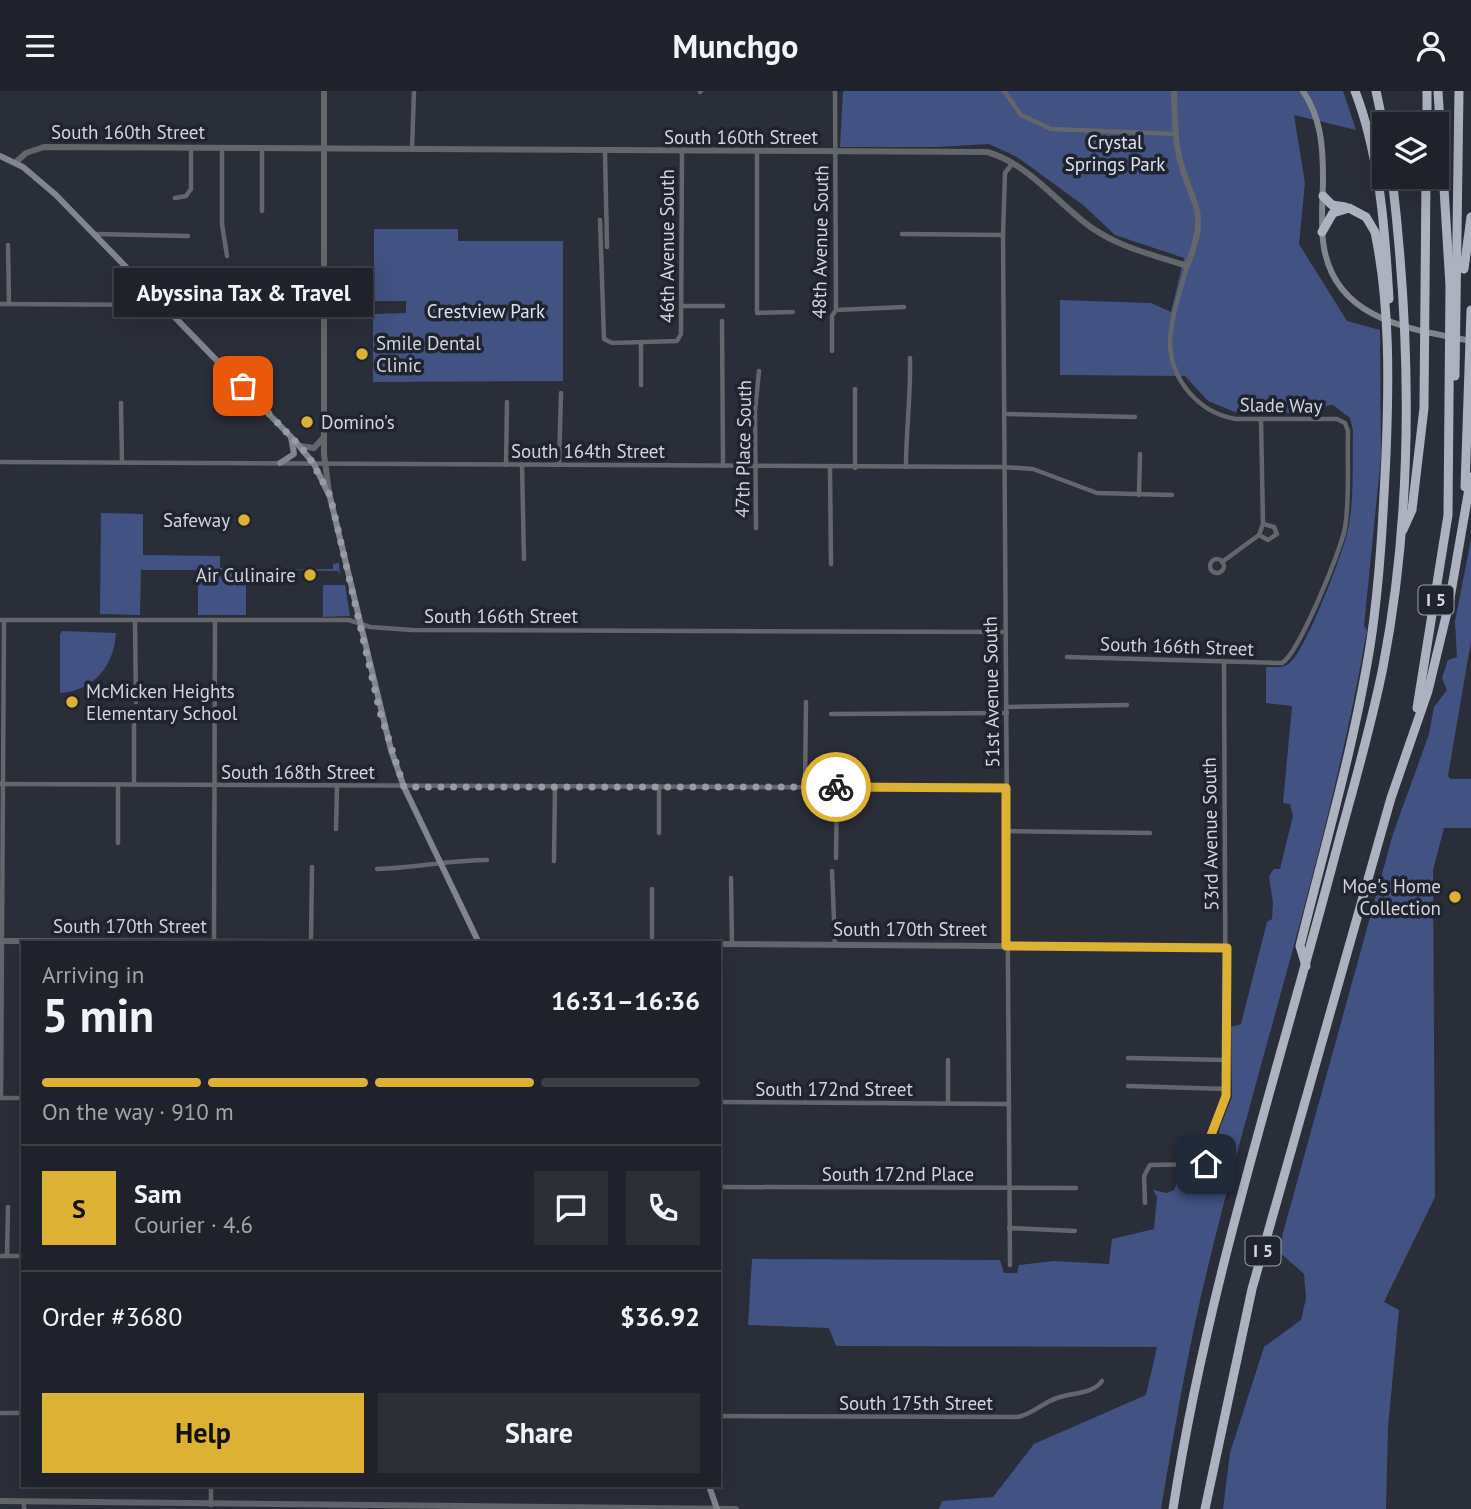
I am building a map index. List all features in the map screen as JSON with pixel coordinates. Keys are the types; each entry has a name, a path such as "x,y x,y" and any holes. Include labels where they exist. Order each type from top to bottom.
{"highway":[{"path":"1306,965 1300,946 1349,747 1371,642 1382,538 1386,301 1375,168 1369,136 1355,91"},
{"path":"1376,91 1381,112"},
{"path":"1427,91 1427,112"},
{"name":"I 5","path":"1438,91 1450,286 1448,472"},
{"name":"I 5","path":"1205,1509 1252,1289 1414,727 1446,527 1458,299 1459,91"},
{"name":"I 5","path":"1173,1509 1219,1278 1306,965 1383,666 1399,538 1405,349 1393,189"},
{"name":"I 5","path":"1399,538 1412,510 1424,408 1426,189"},
{"path":"1323,196 1332,205 1349,208 1366,217 1375,232 1386,301 1387,342"},
{"path":"1322,232 1333,213 1349,208"},
{"path":"1458,299 1471,217"},
{"path":"1462,537 1471,310"},
{"path":"1414,727 1428,691 1462,537 1471,477"}],"main road":[{"path":"1303,91 1314,111 1321,135 1322,232 1328,265 1342,290 1366,312 1385,321 1471,341"},
{"path":"0,156 16,162 40,180 300,446 314,464 330,495 380,712 404,787 478,941"},
{"path":"280,463 294,454 290,436"},
{"path":"709,1487 716,1508"}],"street":[{"path":"324,91 324,436 330,495"},
{"path":"412,151 414,91"},
{"name":"48th Avenue South","path":"832,351 835,310 835,91"},
{"path":"1004,91 1021,115 1051,129 1175,134"},
{"path":"1174,91 1175,134 1179,159 1199,216 1187,266"},
{"name":"South 160th Street","path":"16,162 26,153 44,148 682,153 981,152 1000,156 1012,164 1090,226 1118,244 1187,266"},
{"path":"222,148 222,224 227,256"},
{"path":"262,148 262,211"},
{"path":"175,198 186,196 191,189 191,149"},
{"path":"606,152 607,247"},
{"path":"757,152 757,313 793,313"},
{"name":"46th Avenue South","path":"641,343 674,342 680,338 682,153"},
{"name":"51st Avenue South","path":"1010,1265 1006,946 1007,710 1003,632 1003,235 1005,173 1012,164"},
{"path":"600,220 602,332 605,341 641,343 641,385"},
{"path":"94,234 188,236"},
{"path":"902,234 1003,235"},
{"path":"8,245 9,305"},
{"name":"Slade Way","path":"1187,266 1170,341 1179,376 1195,400 1216,414 1236,419 1337,419 1345,423 1348,431 1343,536 1303,633 1286,661"},
{"path":"0,304 163,305"},
{"path":"681,306 723,306"},
{"path":"835,310 904,307"},
{"path":"722,321 723,466"},
{"path":"906,467 906,416 911,398 910,358"},
{"name":"47th Place South","path":"756,528 755,466 759,370"},
{"path":"855,389 855,468"},
{"path":"559,465 561,393"},
{"path":"506,465 507,401"},
{"path":"121,403 122,463"},
{"path":"1004,414 1135,417"},
{"path":"1222,562 1258,535 1263,524 1261,419"},
{"path":"300,446 314,448 324,436"},
{"path":"1139,454 1139,495"},
{"name":"South 164th Street","path":"0,462 1003,467 1033,469 1088,492 1172,495"},
{"path":"523,465 524,559"},
{"path":"830,468 831,564"},
{"path":"1258,535 1268,540 1276,535 1274,527 1263,524"},
{"path":"2,620 1,1098 21,1098"},
{"name":"South 166th Street","path":"2,620 349,620 360,624 412,630 1003,632"},
{"path":"135,621 136,702"},
{"path":"214,941 215,621"},
{"name":"South 166th Street","path":"1067,657 1224,662 1286,661"},
{"name":"53rd Avenue South","path":"1145,1203 1144,1176 1150,1165 1206,1164 1208,1143 1227,1089 1224,662"},
{"path":"805,787 806,702"},
{"path":"831,714 1127,705"},
{"path":"134,710 134,784"},
{"name":"South 168th Street","path":"1,784 1006,788"},
{"path":"118,784 118,843"},
{"path":"336,829 337,786"},
{"path":"554,861 555,786"},
{"path":"659,786 659,833"},
{"path":"836,858 837,787"},
{"path":"1006,831 1150,833"},
{"path":"377,869 487,860"},
{"path":"311,941 312,867"},
{"path":"832,871 835,944"},
{"path":"731,878 732,944"},
{"path":"652,889 652,941"},
{"name":"South 170th Street","path":"1,941 21,941"},
{"name":"South 170th Street","path":"721,944 1227,948"},
{"path":"1128,1058 1227,1060"},
{"path":"948,1061 948,1103"},
{"path":"1128,1086 1227,1089"},
{"name":"South 172nd Street","path":"721,1102 1007,1104"},
{"name":"South 172nd Place","path":"721,1187 1076,1188"},
{"path":"7,1256 8,1207"},
{"path":"1009,1229 1074,1231"},
{"path":"0,1256 21,1256"},
{"name":"South 175th Street","path":"721,1416 1017,1417 1029,1414 1058,1397 1094,1389 1102,1381"},
{"path":"0,1413 21,1413"},
{"path":"211,1487 211,1505"},
{"path":"0,1501 24,1505 736,1509"}],"green space":[{"name":"Crystal Springs Park","path":"843,91 1343,91 1356,130 1294,115 1305,183 1299,244 1347,321 1380,330 1381,457 1364,626 1367,630 1332,798 1201,1296 1161,1509 939,1509 942,1501 993,1497 1034,1444 1146,1395 1157,1347 836,1346 829,1328 748,1325 752,1259 1000,1260 1004,1273 1017,1273 1019,1265 1054,1261 1109,1264 1112,1239 1154,1229 1157,1197 1153,1190 1167,1193 1174,1190 1178,1180 1206,1173 1213,1174 1220,1127 1232,1097 1231,1027 1241,1024 1267,922 1272,919 1273,903 1269,876 1274,869 1280,869 1293,816 1290,804 1283,803 1292,706 1266,703 1266,667 1285,666 1294,658 1322,604 1338,561 1351,508 1353,430 1350,418 1333,405 1324,406 1317,413 1235,412 1208,401 1185,376 1060,375 1060,300 1151,303 1171,312 1184,258 1115,235 1083,205 1017,157 989,144 840,147"},
{"name":"Crestview Park","path":"374,229 458,229 458,241 563,241 563,381 373,382 373,314 406,313 406,301 374,301"},
{"path":"101,513 143,514 143,555 220,556 220,568 246,569 246,615 198,615 198,570 141,570 140,615 100,614"},
{"path":"1471,540 1471,641 1448,776 1451,779 1471,779 1471,828 1444,828 1433,870 1435,1197 1384,1302 1399,1310 1388,1428 1386,1509 1223,1509 1230,1453 1264,1347 1301,1320 1306,1298 1304,1274 1278,1251 1393,834 1429,734 1434,707 1447,690 1442,678 1448,660 1457,657 1455,621"},
{"path":"339,563 340,575 338,571 281,570 278,575 278,570 258,570 333,569 333,564"},
{"path":"323,585 345,585 350,616 323,617"},
{"path":"62,631 116,633 111,656 100,674 83,687 60,693 60,635"}],"way so far":[{"path":"243,386 308,455 330,495 380,712 404,787 836,787"}],"place":[{"name":"Smile Dental Clinic","path":"362,354"},
{"name":"Abyssina Tax & Travel","path":"243,386"},
{"name":"Domino's","path":"307,422"},
{"name":"Safeway","path":"244,520"},
{"name":"Air Culinaire","path":"310,575"},
{"name":"McMicken Heights Elementary School","path":"72,702"},
{"name":"Moe's Home Collection","path":"1455,897"}],"route":[{"path":"836,787 1006,788 1006,946 1227,948 1227,1086 1226,1096 1208,1143 1206,1164"}]}
